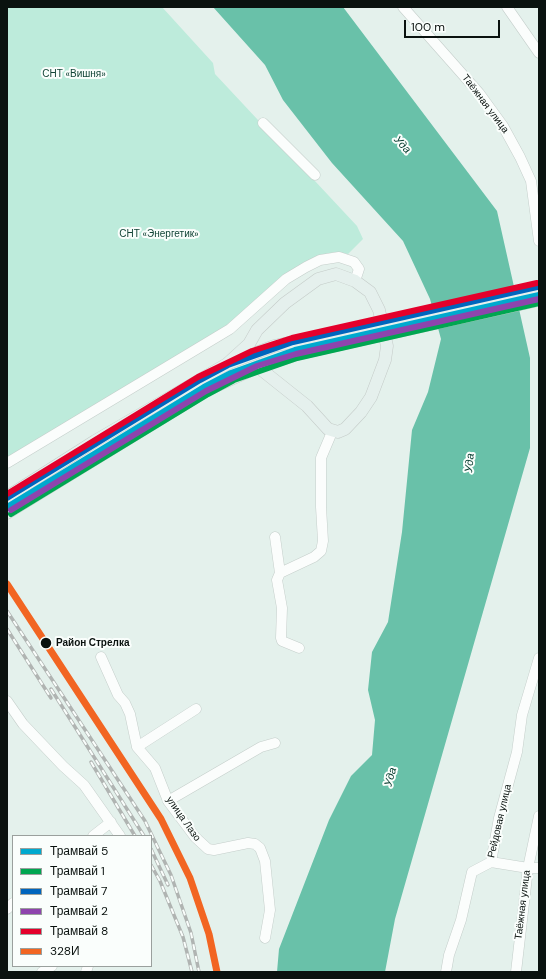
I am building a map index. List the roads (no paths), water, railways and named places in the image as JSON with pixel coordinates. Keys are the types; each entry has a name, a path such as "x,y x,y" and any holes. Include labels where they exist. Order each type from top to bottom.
{"main road":[{"path":"227,364 249,344 257,330 285,303 318,279 336,274 355,280 370,292 379,310 387,346 379,379 371,397 361,412 345,429 338,432 332,432 307,406 258,367"},
{"path":"7,497 95,441 227,364 274,346 539,287"},
{"path":"7,513 209,389 258,367 298,354 539,300"},
{"path":"257,330 267,344 274,346"}],"street":[{"name":"Таёжная улица","path":"403,7 479,93 503,126 520,156 531,181 539,241"},
{"path":"507,7 539,53"},
{"path":"263,123 315,175"},
{"path":"7,463 230,329 286,279 306,267 320,260 339,257 354,262 359,269 355,280"},
{"path":"280,573 314,557 321,551 323,541 321,458 332,432"},
{"path":"275,537 280,573 278,580 282,608 281,638 282,641 299,648"},
{"path":"101,657 118,695 126,703 130,714 137,747 196,709"},
{"name":"Рейдовая улица","path":"446,972 449,955 461,920 472,872 491,862 499,818 516,752 522,715 539,658"},
{"path":"7,701 23,724 63,766 84,785 119,835"},
{"path":"168,801 261,748 275,743"},
{"name":"улица Лазо","path":"137,747 156,768 168,801 195,837 208,849 214,850 248,843 255,844 260,848 265,861 270,910 265,938"},
{"name":"Таёжная улица","path":"516,972 528,868 539,816"},
{"path":"94,835 111,822"},
{"path":"491,862 528,868 539,868"}],"water":[{"name":"Уда","path":"213,7 343,7 497,211 530,358 530,448 395,919 385,972 277,972 279,949 329,820 351,776 372,755 375,720 368,690 372,652 388,622 402,532 412,430 428,392 441,339 430,299 403,241 332,163 283,100 265,65"}],"railway":[{"path":"7,611 145,821 152,835"},
{"path":"7,629 51,698"},
{"path":"51,689 143,835"},
{"path":"91,762 134,835"},
{"path":"152,836 171,875 191,933 199,972"},
{"path":"152,851 168,885"},
{"path":"152,867 160,881 183,937 192,972"}],"tram line":[{"name":"8","path":"7,494 198,377 252,351 292,338 537,283"},
{"name":"7","path":"7,498 200,380 228,365 293,342 537,287"},
{"name":"5","path":"7,507 204,387 231,373 295,350 539,295"},
{"name":"2","path":"11,510 206,391 257,366 296,354 539,299"},
{"name":"1","path":"11,514 208,394 234,380 297,358 539,303"}],"place":[{"name":"Район Стрелка","path":"46,643"}],"park label":[{"name":"СНТ «Вишня»","path":"74,74"},
{"name":"СНТ «Энергетик»","path":"159,234"}]}
